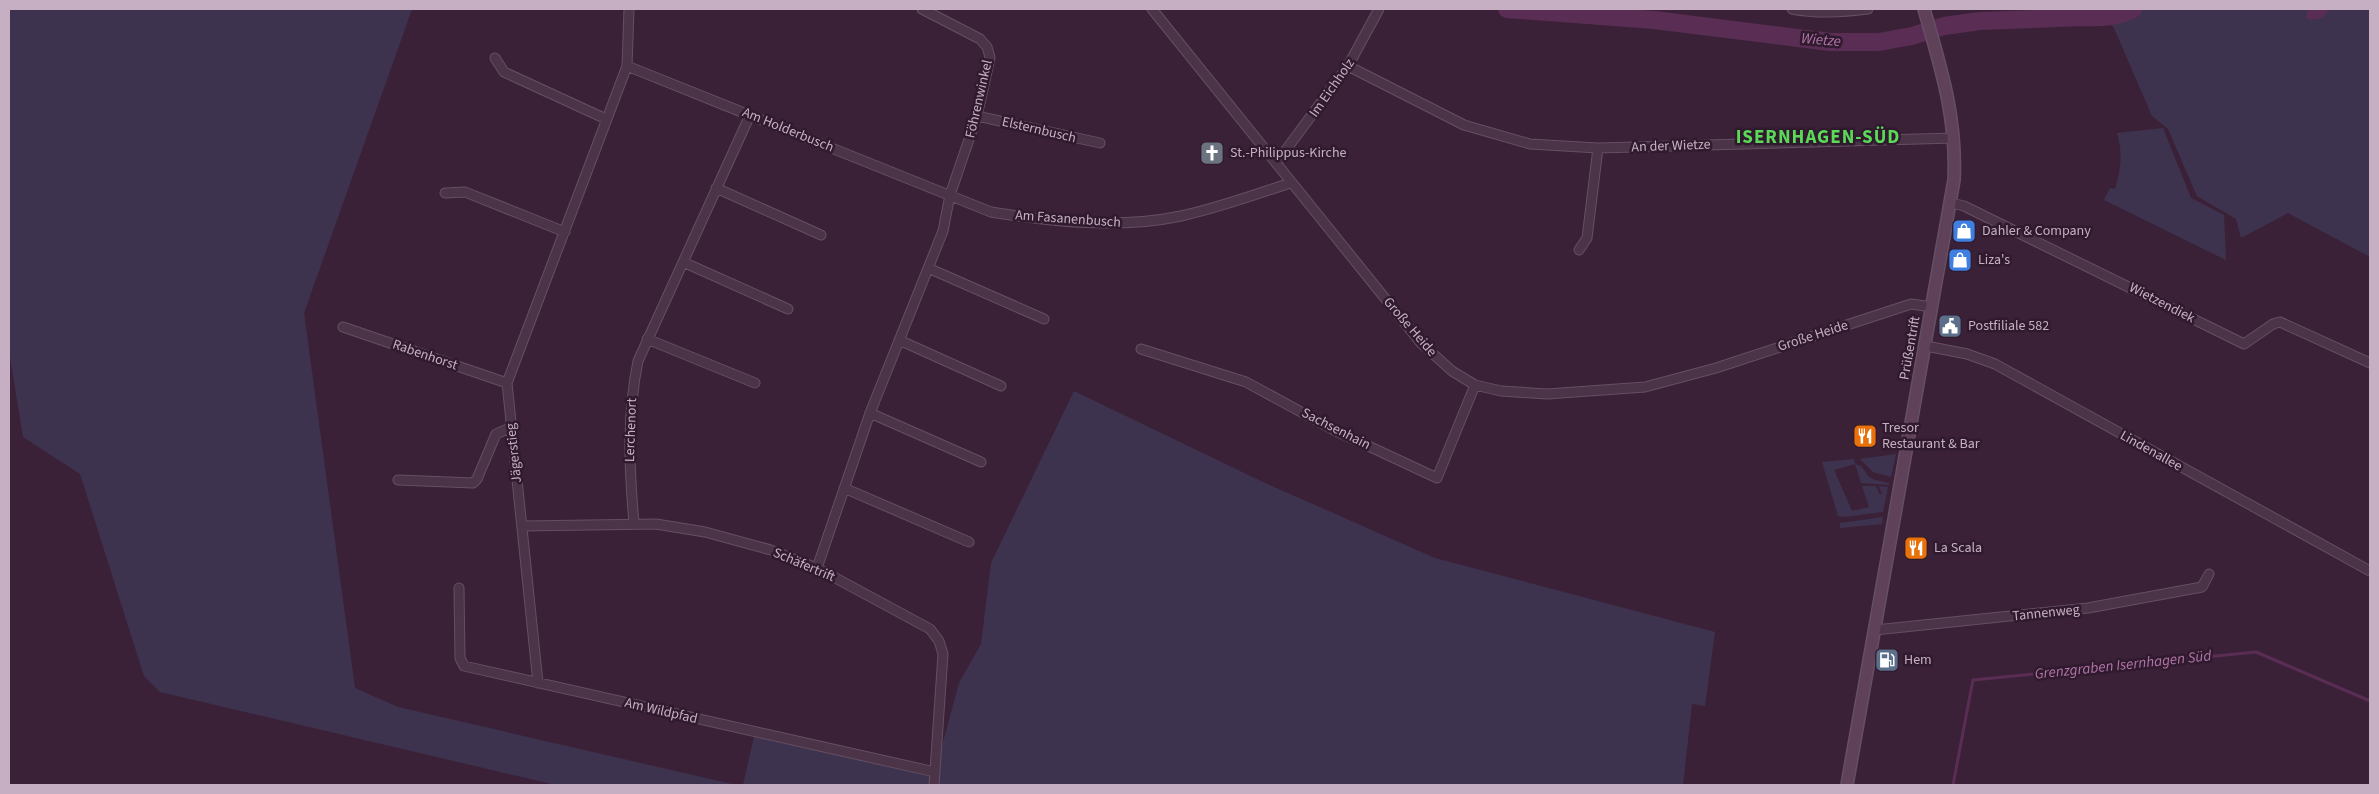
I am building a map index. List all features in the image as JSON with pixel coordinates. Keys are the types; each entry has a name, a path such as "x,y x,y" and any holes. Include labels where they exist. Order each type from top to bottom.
{"main road":[{"name":"Prüßentrift","path":"1847,785 1951,202 1955,159 1948,93 1924,9"}],"street":[{"name":"Jägerstieg","path":"538,683 510,428 507,383 626,66 630,9"},
{"name":"Föhrenwinkel","path":"922,9 980,39 987,47 990,57 977,116 950,195"},
{"name":"Große Heide","path":"1152,9 1277,162 1290,183 1421,343 1452,371 1475,385 1520,394 1547,394 1645,387 1716,368 1911,304 1932,308"},
{"name":"Im Eichholz","path":"1277,162 1348,66 1379,9"},
{"path":"1792,9 1809,12 1868,9"},
{"path":"495,58 504,72 606,119"},
{"name":"Am Holderbusch","path":"626,66 950,195"},
{"name":"An der Wietze","path":"1348,66 1432,111 1464,125 1489,134 1530,144 1598,148 1954,138"},
{"name":"Lerchenort","path":"634,523 629,471 630,410 638,361 750,115"},
{"name":"Elsternbusch","path":"977,116 1100,143"},
{"path":"1578,250 1587,238 1598,148"},
{"name":"Am Fasanenbusch","path":"950,195 982,209 1010,215 1118,224 1181,216 1290,183"},
{"path":"716,188 821,235"},
{"path":"445,193 465,192 565,232"},
{"path":"817,568 870,413 943,231 950,195"},
{"name":"Wietzendiek","path":"1951,202 1964,206 2244,344 2272,324 2280,322 2370,363"},
{"path":"683,262 788,309"},
{"path":"928,268 1044,319"},
{"name":"Rabenhorst","path":"343,327 507,383"},
{"path":"647,339 755,383"},
{"path":"899,340 1001,386"},
{"name":"Lindenallee","path":"1926,346 1967,354 1995,364 2370,571"},
{"name":"Sachsenhain","path":"1141,349 1246,382 1334,430 1436,478 1475,385"},
{"path":"870,413 981,462"},
{"path":"398,480 474,483 496,434 510,428"},
{"path":"844,488 968,542"},
{"name":"Schäfertrift","path":"522,526 634,523 670,525 705,532 771,550 817,568 930,629 939,641 943,654 934,785"},
{"name":"Tannenweg","path":"1875,630 2060,612 2138,600 2202,587 2209,574"},
{"name":"Am Wildpfad","path":"459,588 460,658 464,666 935,772"}],"shaded area":[{"path":"9,9 412,9 304,313 355,688 398,707 736,785 556,785 160,692 144,676 80,474 23,437 9,351"},
{"path":"2126,9 2370,9 2370,257 2288,213 2241,238 2236,219 2197,196 2168,129 2152,116 2114,28 2102,15"},
{"path":"2308,9 2329,9 2323,17 2313,20 2306,18"},
{"path":"2163,128 2191,198 2224,215 2226,260 2104,200 2110,188 2115,189 2119,175 2121,154 2117,133"},
{"path":"1074,391 1265,483 1435,558 1715,632 1705,706 1692,704 1683,785 743,785 755,732 935,772 959,683 981,644 991,563"},
{"path":"1896,454 1891,477 1873,472 1860,459"},
{"path":"1854,459 1855,464 1834,470 1852,511 1869,507 1862,486 1876,486 1879,494 1882,494 1879,486 1888,487 1883,512 1838,516 1822,462"},
{"path":"1855,464 1861,466 1869,477 1889,483 1889,485 1861,483"},
{"path":"1883,517 1882,524 1840,528 1840,523"}],"waterway":[{"name":"Wietze","path":"1507,9 1654,20 1830,42 1879,42 1912,36 1944,26 1980,21 2103,17 2121,14 2133,9"},
{"name":"Grenzgraben Isernhagen Süd","path":"1953,785 1973,680 2256,652 2370,701"}],"place":[{"name":"St.-Philippus-Kirche","path":"1212,153"},
{"name":"Dahler & Company","path":"1964,231"},
{"name":"Liza's","path":"1960,260"},
{"name":"Postfiliale 582","path":"1950,326"},
{"name":"Tresor Restaurant & Bar","path":"1865,436"},
{"name":"La Scala","path":"1916,548"},
{"name":"Hem","path":"1887,660"}],"district":[{"name":"ISERNHAGEN-SÜD","path":"1818,137"}]}
